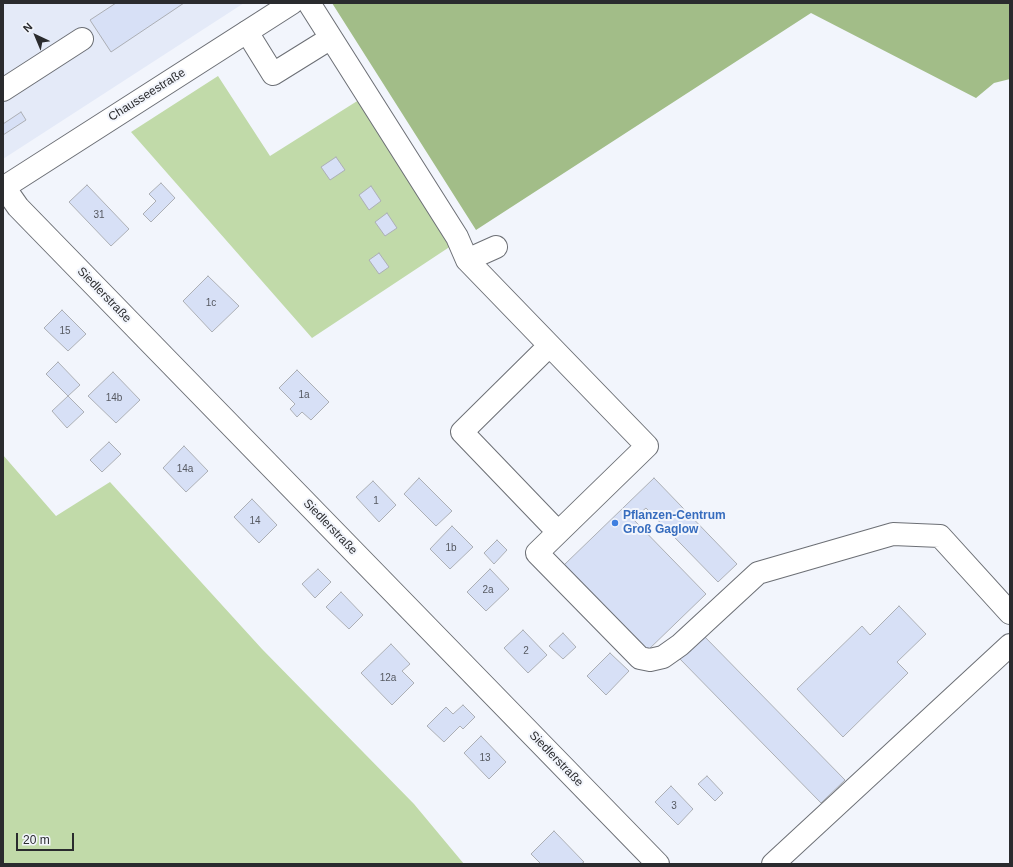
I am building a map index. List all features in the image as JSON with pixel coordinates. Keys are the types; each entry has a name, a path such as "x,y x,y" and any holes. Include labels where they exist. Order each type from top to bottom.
{"street":[{"name":"Chausseestraße","path":"3,187 292,3"},
{"path":"310,3 457,237 467,260 647,446 537,553 640,658 650,660 663,657 680,645 758,573 893,534 940,536 1010,613"},
{"path":"247,32 273,74 332,38"},
{"path":"3,90 82,39"},
{"name":"Siedlerstraße","path":"3,187 18,207 658,864"},
{"path":"467,260 496,247"},
{"path":"549,346 462,432 558,532"},
{"path":"773,864 1010,646"}],"shaded area":[{"path":"3,3 244,3 3,159"}],"green space":[{"path":"332,3 1010,3 1010,79 994,83 976,98 811,13 476,230"},
{"path":"218,76 270,156 362,98 454,244 312,338 131,132"},
{"path":"3,455 56,516 110,482 262,649 414,804 464,864 3,864"}],"building":[{"path":"116,3 184,3 111,52 90,20"},
{"path":"21,112 26,120 3,135 3,124"},
{"path":"336,157 345,170 330,180 321,167"},
{"path":"161,183 175,198 151,222 143,214 156,201 149,194"},
{"path":"87,185 129,229 111,246 69,202"},
{"path":"371,186 381,201 369,210 359,195"},
{"path":"387,213 397,228 385,236 375,222"},
{"path":"379,253 389,267 379,274 369,260"},
{"path":"208,276 239,306 212,332 183,301"},
{"path":"62,310 86,334 68,351 44,328"},
{"path":"58,362 80,385 68,396 46,374"},
{"path":"297,370 329,402 311,420 302,412 297,417 290,409 295,404 279,388"},
{"path":"113,372 140,400 116,423 88,396"},
{"path":"68,396 84,412 67,428 52,411"},
{"path":"109,442 121,454 102,472 90,460"},
{"path":"184,446 208,471 186,492 163,468"},
{"path":"419,478 452,511 436,526 404,494"},
{"path":"654,478 737,564 718,582 646,508 633,519 706,594 647,651 564,565"},
{"path":"373,481 396,505 379,522 356,497"},
{"path":"252,499 277,525 259,543 234,517"},
{"path":"452,526 473,547 450,569 430,549"},
{"path":"497,540 507,550 494,564 484,553"},
{"path":"318,569 331,582 315,598 302,584"},
{"path":"490,569 509,589 486,611 467,592"},
{"path":"341,592 363,615 349,629 326,607"},
{"path":"899,606 926,634 897,662 908,673 843,737 797,689 862,626 870,635"},
{"path":"523,630 547,655 528,673 504,648"},
{"path":"563,633 576,647 563,659 549,646"},
{"path":"703,635 845,780 821,803 679,658"},
{"path":"391,644 410,664 402,671 414,683 392,705 361,673"},
{"path":"610,653 629,671 606,695 587,676"},
{"path":"463,705 475,717 463,729 460,726 444,742 427,726 446,707 453,714"},
{"path":"481,736 506,762 489,779 464,753"},
{"path":"707,776 723,793 715,801 698,784"},
{"path":"671,786 693,809 678,825 655,802"},
{"path":"554,831 584,862 581,864 541,864 531,854"}],"place":[{"name":"Pflanzen-Centrum Groß Gaglow","path":"615,523"}]}
